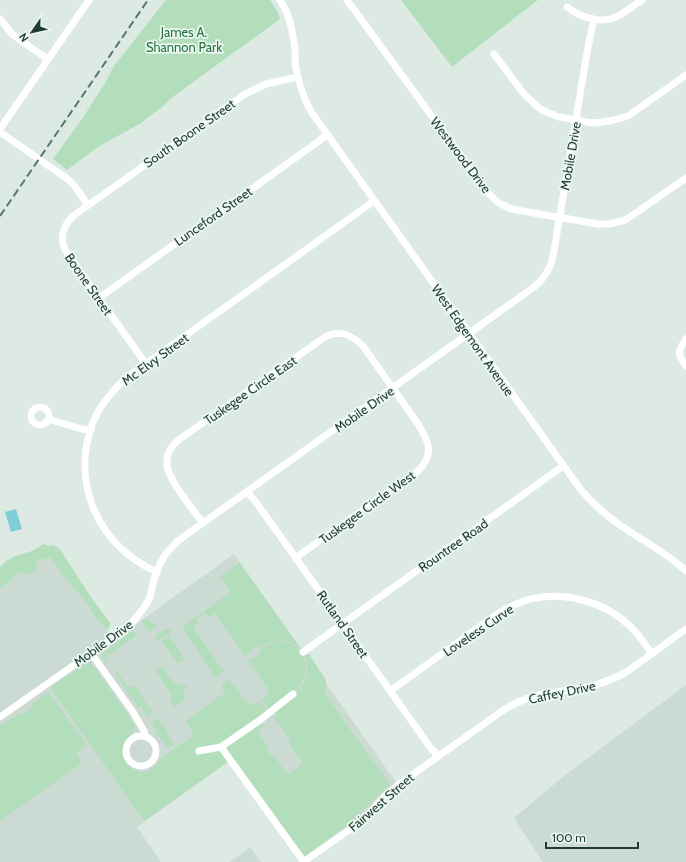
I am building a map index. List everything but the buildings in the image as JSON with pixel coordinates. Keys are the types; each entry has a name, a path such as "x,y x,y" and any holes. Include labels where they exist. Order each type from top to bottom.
{"street":[{"path":"88,205 69,180 0,130 89,0"},
{"name":"West Edgemont Avenue","path":"280,0 286,10 289,20 300,88 307,104 374,201 581,490 608,516 670,558 686,571"},
{"name":"Westwood Drive","path":"347,0 490,195 499,203 512,209 605,224 619,222 630,217 686,178"},
{"path":"567,7 577,14 594,19 608,19 619,16 642,0"},
{"path":"0,19 16,38 48,59"},
{"name":"Mobile Drive","path":"0,718 124,630 138,617 149,600 160,562 179,540 534,288 544,278 551,264 594,19"},
{"path":"494,54 524,94 538,107 552,115 595,123 616,120 628,116 686,76"},
{"name":"South Boone Street","path":"88,205 255,88 298,77"},
{"name":"Lunceford Street","path":"99,298 327,134"},
{"name":"Mc Elvy Street","path":"157,572 138,562 121,549 106,532 96,513 89,494 85,471 86,448 94,421 104,402 126,378 374,201"},
{"name":"Boone Street","path":"88,205 73,216 64,228 62,238 64,248 146,364"},
{"name":"Tuskegee Circle East","path":"203,523 176,486 168,472 167,462 169,453 178,441 328,335 336,333 345,334 358,341 392,388"},
{"path":"686,339 679,354 686,366"},
{"name":"Tuskegee Circle West","path":"296,558 418,471 426,461 429,449 426,437 392,388"},
{"path":"48,420 80,429 91,430"},
{"name":"Rountree Road","path":"303,652 563,466"},
{"name":"Rutland Street","path":"247,492 256,502 430,747 438,756"},
{"name":"Loveless Curve","path":"390,691 499,613 518,603 540,598 574,598 602,607 616,615 630,626 652,654"},
{"name":"Caffey Drive","path":"438,756 502,711 516,703 536,696 587,688 604,683 625,673 686,629"},
{"path":"91,653 133,712 146,737 151,740 155,746 156,752 151,762 145,766 133,764 126,754 126,748 129,742 134,738 140,736 146,737"},
{"path":"199,751 220,747 260,720 293,694"},
{"name":"Fairwest Street","path":"220,747 304,862 362,821 384,797 398,785 438,756"}],"shaded area":[{"path":"234,554 398,785 304,862 230,761 137,827 161,862 0,862 0,588 11,581 15,574 22,571 25,574 36,562 51,558 114,640"},
{"path":"686,685 686,862 543,862 514,818 563,777"},
{"path":"250,847 261,862 230,862"}],"green space":[{"name":"James A. Shannon Park","path":"166,0 270,0 280,19 174,96 141,123 98,147 67,170 53,159 82,119 114,66"},
{"path":"401,0 538,0 452,67"},
{"path":"44,544 49,546 53,545 59,548 110,623 109,629 106,629 99,622 51,558 36,562 37,568 31,574 25,574 22,571 15,574 11,581 0,588 0,567 6,561 15,556 32,551"},
{"path":"240,563 303,652 293,644 277,641 266,644 260,648 257,646 250,650 250,652 245,656 215,613 208,617 205,613 197,619 199,623 193,627 224,672 215,678 183,629 183,626 231,592 220,576"},
{"path":"143,620 156,625 156,627 149,631 143,624"},
{"path":"166,629 172,631 156,642 156,637"},
{"path":"132,631 137,635 105,658 108,661 107,663 102,657 103,653"},
{"path":"169,636 185,659 178,664 162,641"},
{"path":"279,641 292,645 300,651 305,661 306,672 299,686 268,709 262,699 269,694 266,690 268,688 248,661 261,653 260,650"},
{"path":"309,654 326,680 325,693 390,784 351,822 304,856 233,758 144,821 50,687 90,661 135,725 133,733 124,747 123,756 133,769 144,772 155,767 162,758 194,735 186,721 225,692 221,685 229,679 247,703 250,702 253,706 260,701 269,715 260,720 264,726 258,732 269,748 267,750 273,758 275,757 288,775 303,763 289,743 291,741 274,717 277,715 274,712 297,696 294,692 302,685 307,676 307,661 305,656"},
{"path":"162,666 175,683 187,685 188,687 182,692 186,698 174,707 169,701 173,697 156,671"},
{"path":"123,668 124,669 118,673 128,688 134,685 153,713 148,717 141,707 139,708 115,674"},
{"path":"48,692 87,745 76,753 82,763 0,821 0,726 18,714 25,713 31,709 33,703"},
{"path":"158,718 174,744 169,748 167,748 156,732 157,731 152,722"}],"water":[{"path":"16,509 22,529 11,532 5,512"}],"railway":[{"path":"0,216 148,0"}]}
